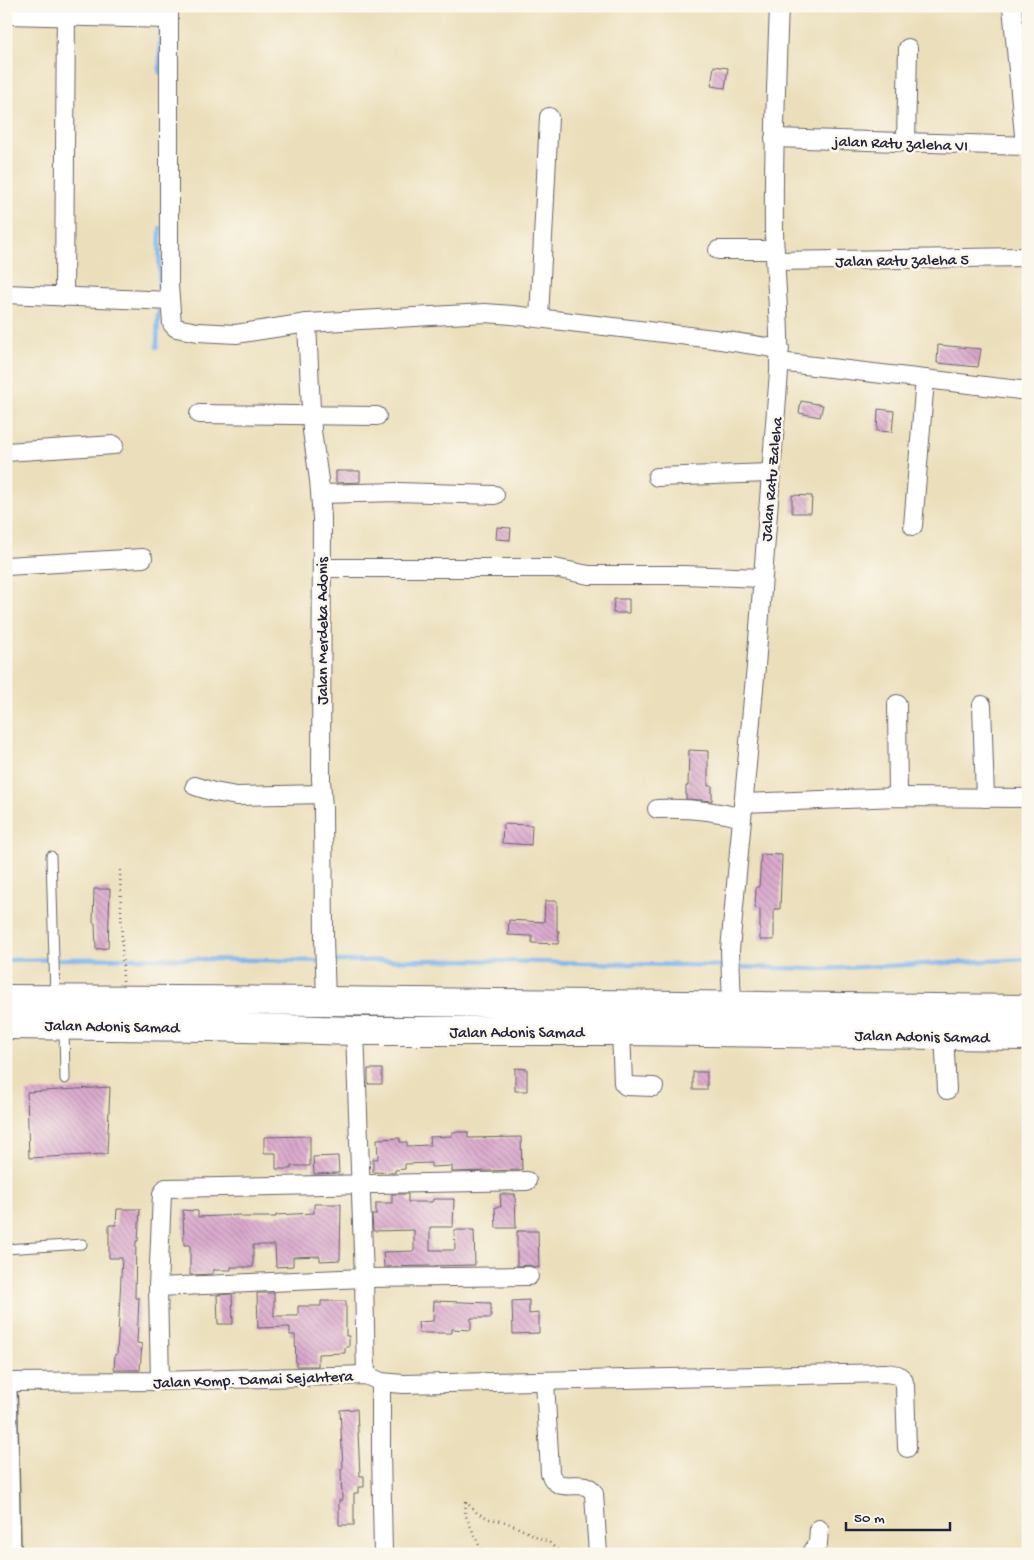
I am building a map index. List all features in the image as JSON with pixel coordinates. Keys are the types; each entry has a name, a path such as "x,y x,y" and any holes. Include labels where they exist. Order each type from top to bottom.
{"highway":[{"path":"6,999 55,999 211,1014 326,990 732,995 1028,1009"},
{"name":"Jalan Adonis Samad","path":"6,1025 64,1024 211,1014 355,1030 1028,1036"}],"street":[{"name":"Jalan Ratu Zaleha","path":"732,995 730,950 756,666 780,356 775,256 774,138 779,6"},
{"path":"1012,6 1026,146"},
{"path":"64,297 66,12"},
{"path":"6,15 66,12 169,13 170,301 172,324 181,330 236,334 307,324 486,313 714,339 780,356 925,379 1028,391"},
{"path":"906,141 908,48"},
{"path":"539,318 549,117"},
{"name":"jalan Ratu zaleha VI","path":"774,138 1026,146"},
{"name":"Jalan Ratu zaleha 5","path":"718,250 775,256 1028,257"},
{"path":"6,294 170,301"},
{"name":"Jalan Merdeka Adonis","path":"307,324 311,416 320,494 322,568 322,794 326,990"},
{"path":"913,526 925,379"},
{"path":"199,414 377,416"},
{"path":"6,452 114,445"},
{"path":"657,477 770,473"},
{"path":"320,494 398,492 495,495"},
{"path":"6,566 143,558"},
{"path":"322,568 554,568 589,575 683,575 762,578"},
{"path":"897,704 898,798"},
{"path":"982,705 985,798"},
{"path":"195,786 237,796 322,794"},
{"path":"657,809 692,809 724,813 898,798 1028,798"},
{"name":"Jalan Komp. Damai Sejahtera","path":"6,1382 373,1379 364,1278 355,1030"},
{"path":"621,1031 623,1084 626,1086 654,1087"},
{"path":"944,1035 947,1090"},
{"path":"160,1381 158,1287 162,1194 166,1188 528,1181"},
{"path":"158,1287 364,1278 529,1276"},
{"path":"383,1554 381,1450 373,1379 403,1384 898,1374 903,1379 905,1386 907,1448"},
{"path":"545,1381 550,1473 552,1480 559,1485 587,1486 592,1489 594,1494 598,1554"},
{"path":"6,1389 10,1554"},
{"path":"811,1554 818,1543 819,1528"}],"lane":[{"path":"51,856 55,999"},
{"path":"64,1024 65,1078"},
{"path":"6,1249 82,1244"}],"path":[{"path":"120,870 123,980"},
{"path":"483,1554 465,1514 466,1502 477,1513 490,1519 506,1522 550,1543 562,1554"}],"building":[{"path":"714,66 728,68 725,88 711,86"},
{"path":"938,345 981,349 978,367 937,363"},
{"path":"801,401 823,405 820,417 799,413"},
{"path":"878,409 894,411 892,432 877,431"},
{"path":"336,471 360,471 360,482 336,483"},
{"path":"792,495 812,496 811,513 792,513"},
{"path":"497,527 511,528 510,540 496,539"},
{"path":"614,599 629,599 629,613 613,613"},
{"path":"689,750 708,751 708,786 712,786 712,801 686,799"},
{"path":"503,824 532,825 531,845 502,843"},
{"path":"761,854 782,855 780,909 774,909 774,940 760,940 760,909 755,908 756,887 759,887"},
{"path":"94,889 110,889 108,948 96,949 95,923 93,923"},
{"path":"545,901 557,901 558,944 532,943 532,936 508,935 509,920 544,922"},
{"path":"515,1068 527,1069 527,1091 515,1091"},
{"path":"368,1069 382,1069 382,1084 368,1084"},
{"path":"693,1072 707,1072 707,1090 693,1090"},
{"path":"110,1087 107,1154 29,1158 27,1092"},
{"path":"452,1132 468,1132 468,1138 521,1137 522,1170 452,1172 452,1166 431,1167 431,1163 405,1164 405,1169 395,1170 395,1173 373,1172 373,1159 378,1159 377,1139 400,1138 400,1142 407,1142 407,1146 430,1145 429,1137 452,1136"},
{"path":"310,1136 310,1166 291,1166 291,1169 276,1169 276,1153 264,1153 264,1137"},
{"path":"338,1156 339,1173 314,1174 313,1157"},
{"path":"392,1194 408,1194 408,1202 432,1202 433,1199 454,1199 453,1227 430,1227 430,1250 455,1250 454,1230 474,1230 475,1265 384,1267 383,1252 414,1251 414,1230 373,1231 372,1215 376,1215 376,1203 392,1203"},
{"path":"500,1194 515,1194 516,1228 496,1228 495,1207 501,1207"},
{"path":"314,1204 341,1204 340,1260 320,1261 320,1256 293,1257 293,1266 276,1267 275,1245 253,1245 253,1267 231,1267 231,1270 213,1270 213,1274 190,1275 190,1245 184,1245 183,1210 198,1211 198,1217 241,1215 241,1217 276,1217 276,1215 314,1213"},
{"path":"117,1209 140,1209 138,1241 136,1241 135,1298 139,1298 137,1343 142,1344 140,1370 114,1370 115,1354 117,1355 122,1258 109,1258 109,1225 116,1225"},
{"path":"517,1231 538,1231 539,1268 529,1265 517,1266"},
{"path":"257,1293 274,1293 274,1316 298,1316 298,1306 321,1306 321,1301 346,1301 346,1336 349,1336 349,1347 345,1347 345,1353 318,1354 318,1366 296,1366 295,1335 290,1335 290,1327 258,1328"},
{"path":"232,1294 233,1324 218,1324 217,1295"},
{"path":"529,1300 529,1314 539,1313 539,1333 513,1334 512,1301"},
{"path":"434,1301 491,1303 491,1318 471,1318 471,1330 452,1329 452,1333 419,1333 418,1322 433,1321"},
{"path":"357,1409 360,1476 364,1476 364,1487 358,1487 358,1493 354,1493 354,1525 339,1525 339,1500 342,1500 341,1469 343,1469 340,1410"}],"waterway":[{"path":"46,6 63,7"},
{"path":"71,7 93,8"},
{"path":"160,31 160,73"},
{"path":"159,289 160,228"},
{"path":"157,347 158,312"},
{"path":"6,960 136,958 322,961"},
{"path":"734,967 821,969 1028,959"},
{"path":"329,961 450,960 727,966"}]}
